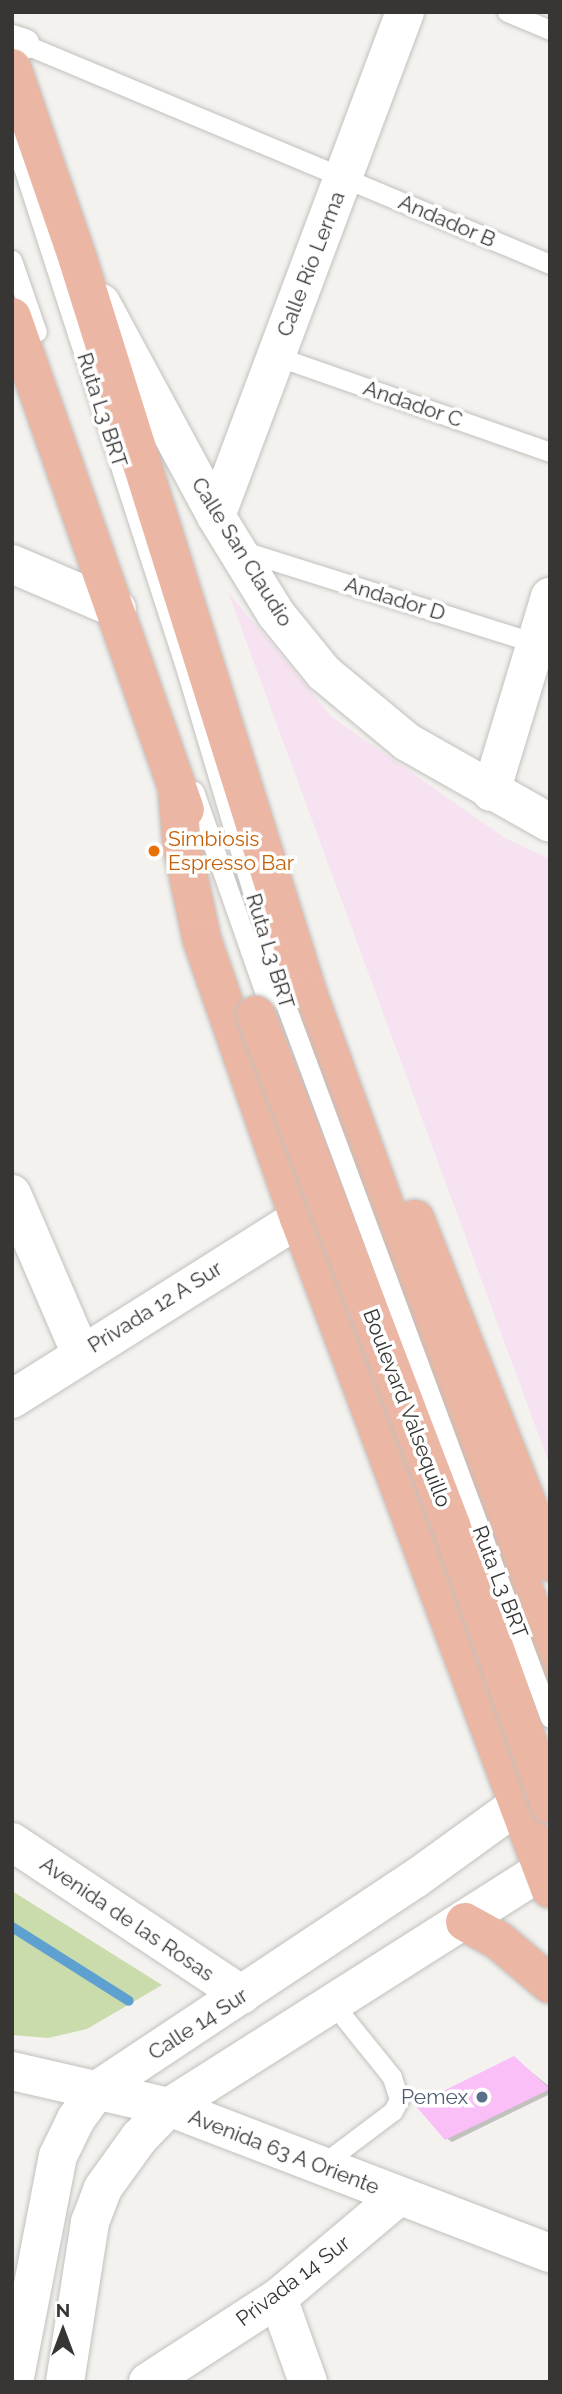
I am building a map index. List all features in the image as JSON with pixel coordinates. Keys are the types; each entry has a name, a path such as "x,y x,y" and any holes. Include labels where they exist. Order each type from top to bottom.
{"main road":[{"path":"16,51 78,260 216,697 280,1006"},
{"path":"12,317 117,609 177,788 280,1006"},
{"path":"216,697 274,808 395,1167 550,1562"},
{"path":"177,788 182,846 202,940 299,1218 468,1667 542,1795 548,1874"},
{"name":"Boulevard Valsequillo","path":"280,1006 550,1661"},
{"name":"Boulevard Valsequillo","path":"280,1006 542,1795"},
{"path":"468,1667 500,1683 519,1684 550,1674"},
{"path":"465,1922 498,1940 550,1984"}],"street":[{"name":"Calle Río Lerma","path":"216,516 405,12"},
{"name":"Calle San Claudio","path":"78,260 216,516 240,550 276,614 324,673 407,742 491,792 550,823"},
{"path":"12,564 117,609"},
{"path":"491,792 543,645 550,597"},
{"path":"12,1194 81,1354"},
{"name":"Privada 12 A Sur","path":"12,1399 299,1218"},
{"name":"Calle 14 Sur","path":"14,2382 58,2156 76,2119 97,2090 542,1795"},
{"name":"Avenida de las Rosas","path":"12,1842 242,1995"},
{"path":"65,2382 90,2222 103,2188 120,2161 169,2107 335,2006 465,1922 548,1874"},
{"name":"Avenida 63 A Oriente","path":"12,2071 169,2107 324,2163 398,2197 550,2253"},
{"name":"Privada 14 Sur","path":"148,2382 278,2298 398,2197"},
{"path":"278,2298 308,2382"}],"lane":[{"path":"507,12 550,30"},
{"name":"Andador B","path":"16,51 344,177 550,264"},
{"name":"Ruta L3 BRT","path":"12,133 187,673 280,1006 550,1718"},
{"path":"12,260 280,1006"},
{"name":"Andador C","path":"276,356 550,452"},
{"name":"Andador D","path":"240,550 543,645"},
{"path":"324,2163 393,2111 399,2099 392,2077 335,2006"}],"shaded area":[{"path":"228,592 332,717 505,838 550,859 550,1466"}],"green space":[{"path":"12,1891 162,1985 87,2029 48,2038 12,2035"}],"building":[{"name":"Pemex","path":"514,2056 550,2089 445,2140 415,2105"}],"waterway":[{"path":"12,1927 129,2001"}],"place":[{"name":"Simbiosis Espresso Bar","path":"154,851"},
{"name":"Pemex","path":"482,2097"}]}
